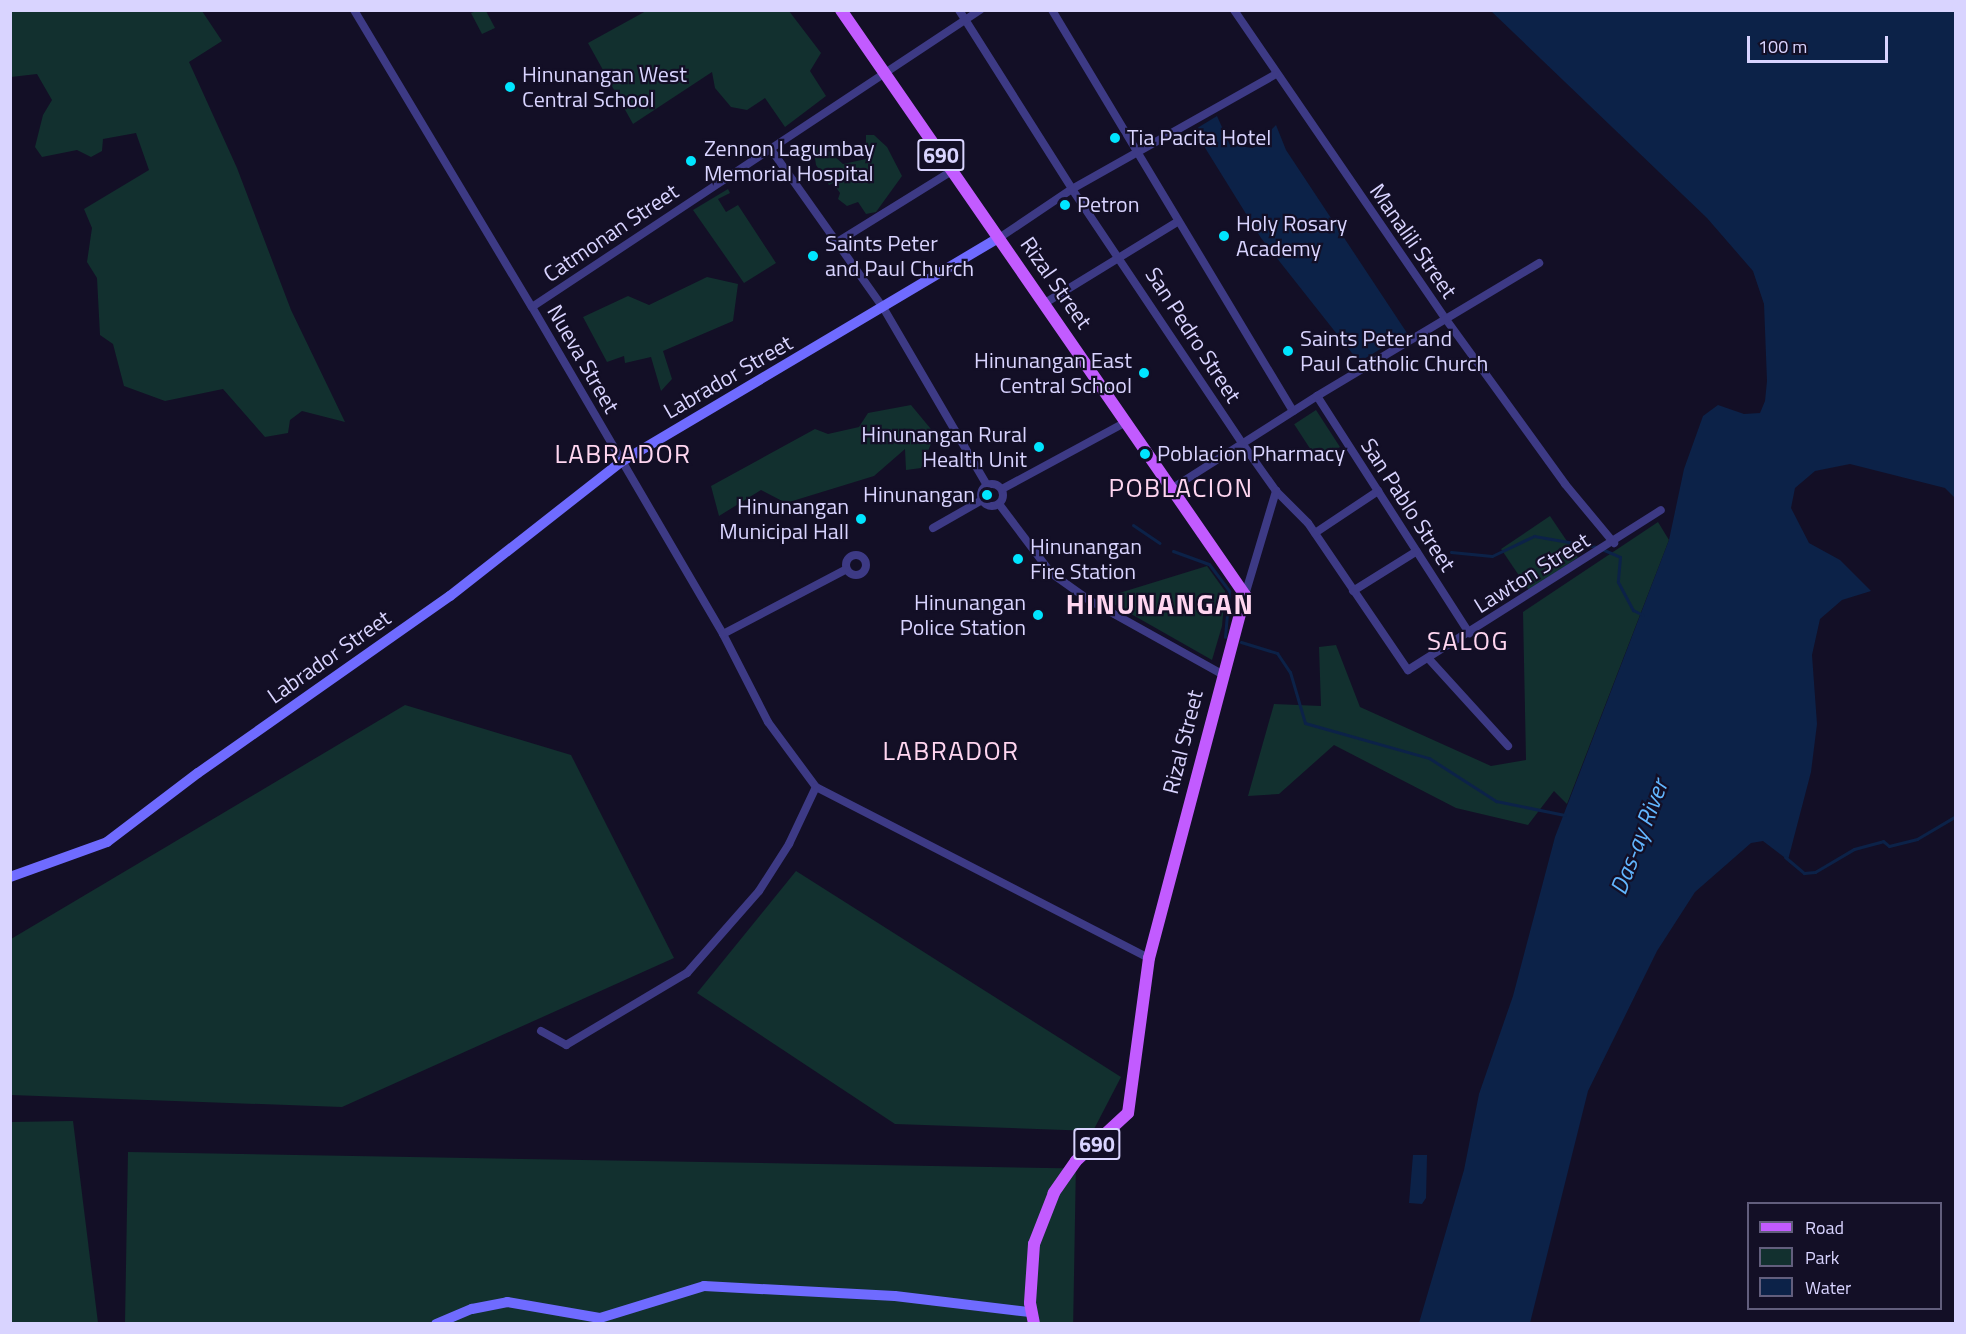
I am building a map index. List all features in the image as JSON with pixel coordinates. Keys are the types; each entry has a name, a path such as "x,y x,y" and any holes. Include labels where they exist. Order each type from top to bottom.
{"main road":[{"name":"690","path":"841,10 883,73"},
{"name":"Rizal Street","path":"883,73 1045,303 1245,595 1222,674 1149,958"},
{"name":"690","path":"1032,1318 1034,1244 1054,1193 1076,1161 1128,1113 1149,958"}],"street":[{"name":"Nueva Street","path":"354,10 532,307 723,634 768,722 816,787"},
{"name":"San Pedro Street","path":"959,10 1072,189 1120,256 1242,443 1276,491 1315,533 1408,670"},
{"name":"Catmonan Street","path":"532,307 980,10"},
{"path":"1052,10 1135,153 1293,411"},
{"name":"Manalili Street","path":"1234,10 1274,75 1445,318 1565,484 1614,543"},
{"name":"Labrador Street","path":"10,877 107,843 198,773 450,596 621,462 884,309 999,238 1072,189 1274,75"},
{"path":"770,148 839,241 884,309 987,485 1002,489 1126,422"},
{"path":"839,241 952,171"},
{"path":"1045,303 1177,222"},
{"path":"1172,489 1317,396 1539,263"},
{"name":"San Pablo Street","path":"1317,396 1469,633"},
{"path":"982,500 982,490 987,485"},
{"path":"1002,489 999,504 1050,573 1089,600 1222,674"},
{"path":"1245,595 1276,491"},
{"path":"1315,533 1378,491"},
{"path":"982,500 992,507 999,504"},
{"path":"933,528 982,500"},
{"name":"Lawton Street","path":"1408,670 1600,552 1636,524 1662,510"},
{"path":"1353,591 1417,550"},
{"path":"723,634 845,570"},
{"path":"1428,658 1508,746"},
{"path":"541,1031 566,1045 687,973 759,891 789,844 816,787 1149,958"},
{"path":"436,1323 472,1309 507,1302 600,1318 620,1315 705,1286 895,1296 1032,1318"}],"green space":[{"path":"10,11 202,11 222,41 189,62 237,168 291,310 345,422 302,411 290,420 288,433 265,437 223,389 165,401 124,386 113,344 100,335 97,278 87,262 92,228 84,209 149,170 136,133 103,139 102,151 91,157 77,150 42,157 35,147 43,115 52,100 37,74 11,77"},
{"path":"486,11 495,28 482,34 471,13"},
{"path":"646,11 789,11 821,53 810,71 826,96 785,127 765,98 747,110 731,107 715,88 712,72 633,124 588,43"},
{"path":"866,135 874,135 887,147 902,176 876,212 866,214 858,202 847,206 838,199 840,193 833,183 829,185 816,165 814,152 820,143 843,164 866,159"},
{"path":"728,189 730,193 718,199 726,212 738,205 776,263 744,283 693,210"},
{"path":"707,277 738,284 733,321 663,351 672,379 661,391 651,357 625,363 624,356 607,362 583,317 628,296 649,305"},
{"path":"911,405 935,434 921,468 906,470 905,449 874,476 786,503 761,490 719,516 711,486 815,429 828,434 859,427 868,413"},
{"path":"1316,410 1340,447 1318,461 1294,424"},
{"path":"1550,516 1578,557 1529,590 1501,549"},
{"path":"1658,522 1669,540 1567,804 1554,791 1528,825 1456,808 1334,745 1279,794 1248,796 1274,704 1321,706 1319,647 1336,645 1360,707 1491,766 1526,760 1523,612"},
{"path":"1207,566 1225,591 1222,626 1212,660 1103,598"},
{"path":"405,705 571,755 674,958 342,1107 11,1095 11,939"},
{"path":"796,871 1121,1077 1093,1131 895,1124 697,993"},
{"path":"73,1121 98,1323 11,1323 11,1122"},
{"path":"128,1152 1076,1169 1073,1324 125,1324"}],"water":[{"name":"Das-ay River","path":"1491,11 1955,11 1955,498 1945,488 1850,464 1815,471 1795,488 1791,508 1809,543 1840,560 1871,591 1842,600 1820,619 1812,655 1817,724 1811,772 1788,860 1763,841 1751,843 1695,892 1657,951 1588,1091 1530,1323 1419,1323 1464,1170 1479,1094 1513,996 1555,837 1669,540 1684,469 1703,416 1718,405 1744,414 1760,413 1765,401 1767,381 1764,304 1753,271 1707,218"},
{"path":"1217,116 1230,145 1253,148 1276,125 1286,150 1407,333 1359,362 1261,238 1194,130"},
{"path":"1413,1155 1427,1155 1426,1198 1422,1204 1409,1203"}],"waterway":[{"path":"1133,525 1160,543"},
{"path":"1451,552 1492,556 1534,536 1597,547 1620,557 1618,582 1633,610 1643,615"},
{"path":"1173,551 1209,564 1229,591 1225,637"},
{"path":"1241,642 1277,653 1290,672 1305,723 1429,758 1496,801 1565,815"},
{"path":"1785,857 1804,873 1815,872 1854,849 1883,841 1889,846 1917,839 1956,816"}],"place":[{"name":"Hinunangan West Central School","path":"510,87"},
{"name":"Tia Pacita Hotel","path":"1115,138"},
{"name":"Zennon Lagumbay Memorial Hospital","path":"691,161"},
{"name":"Petron","path":"1065,205"},
{"name":"Holy Rosary Academy","path":"1224,236"},
{"name":"Saints Peter and Paul Church","path":"813,256"},
{"name":"Saints Peter and Paul Catholic Church","path":"1288,351"},
{"name":"Hinunangan East Central School","path":"1144,373"},
{"name":"Hinunangan Rural Health Unit","path":"1039,447"},
{"name":"Poblacion Pharmacy","path":"1145,454"},
{"name":"Hinunangan","path":"987,495"},
{"name":"Hinunangan Municipal Hall","path":"861,519"},
{"name":"Hinunangan Fire Station","path":"1018,559"},
{"name":"Hinunangan Police Station","path":"1038,615"}],"district":[{"name":"LABRADOR","path":"623,454"},
{"name":"POBLACION","path":"1181,488"},
{"name":"HINUNANGAN","path":"1160,604"},
{"name":"SALOG","path":"1468,641"},
{"name":"LABRADOR","path":"951,751"}]}
